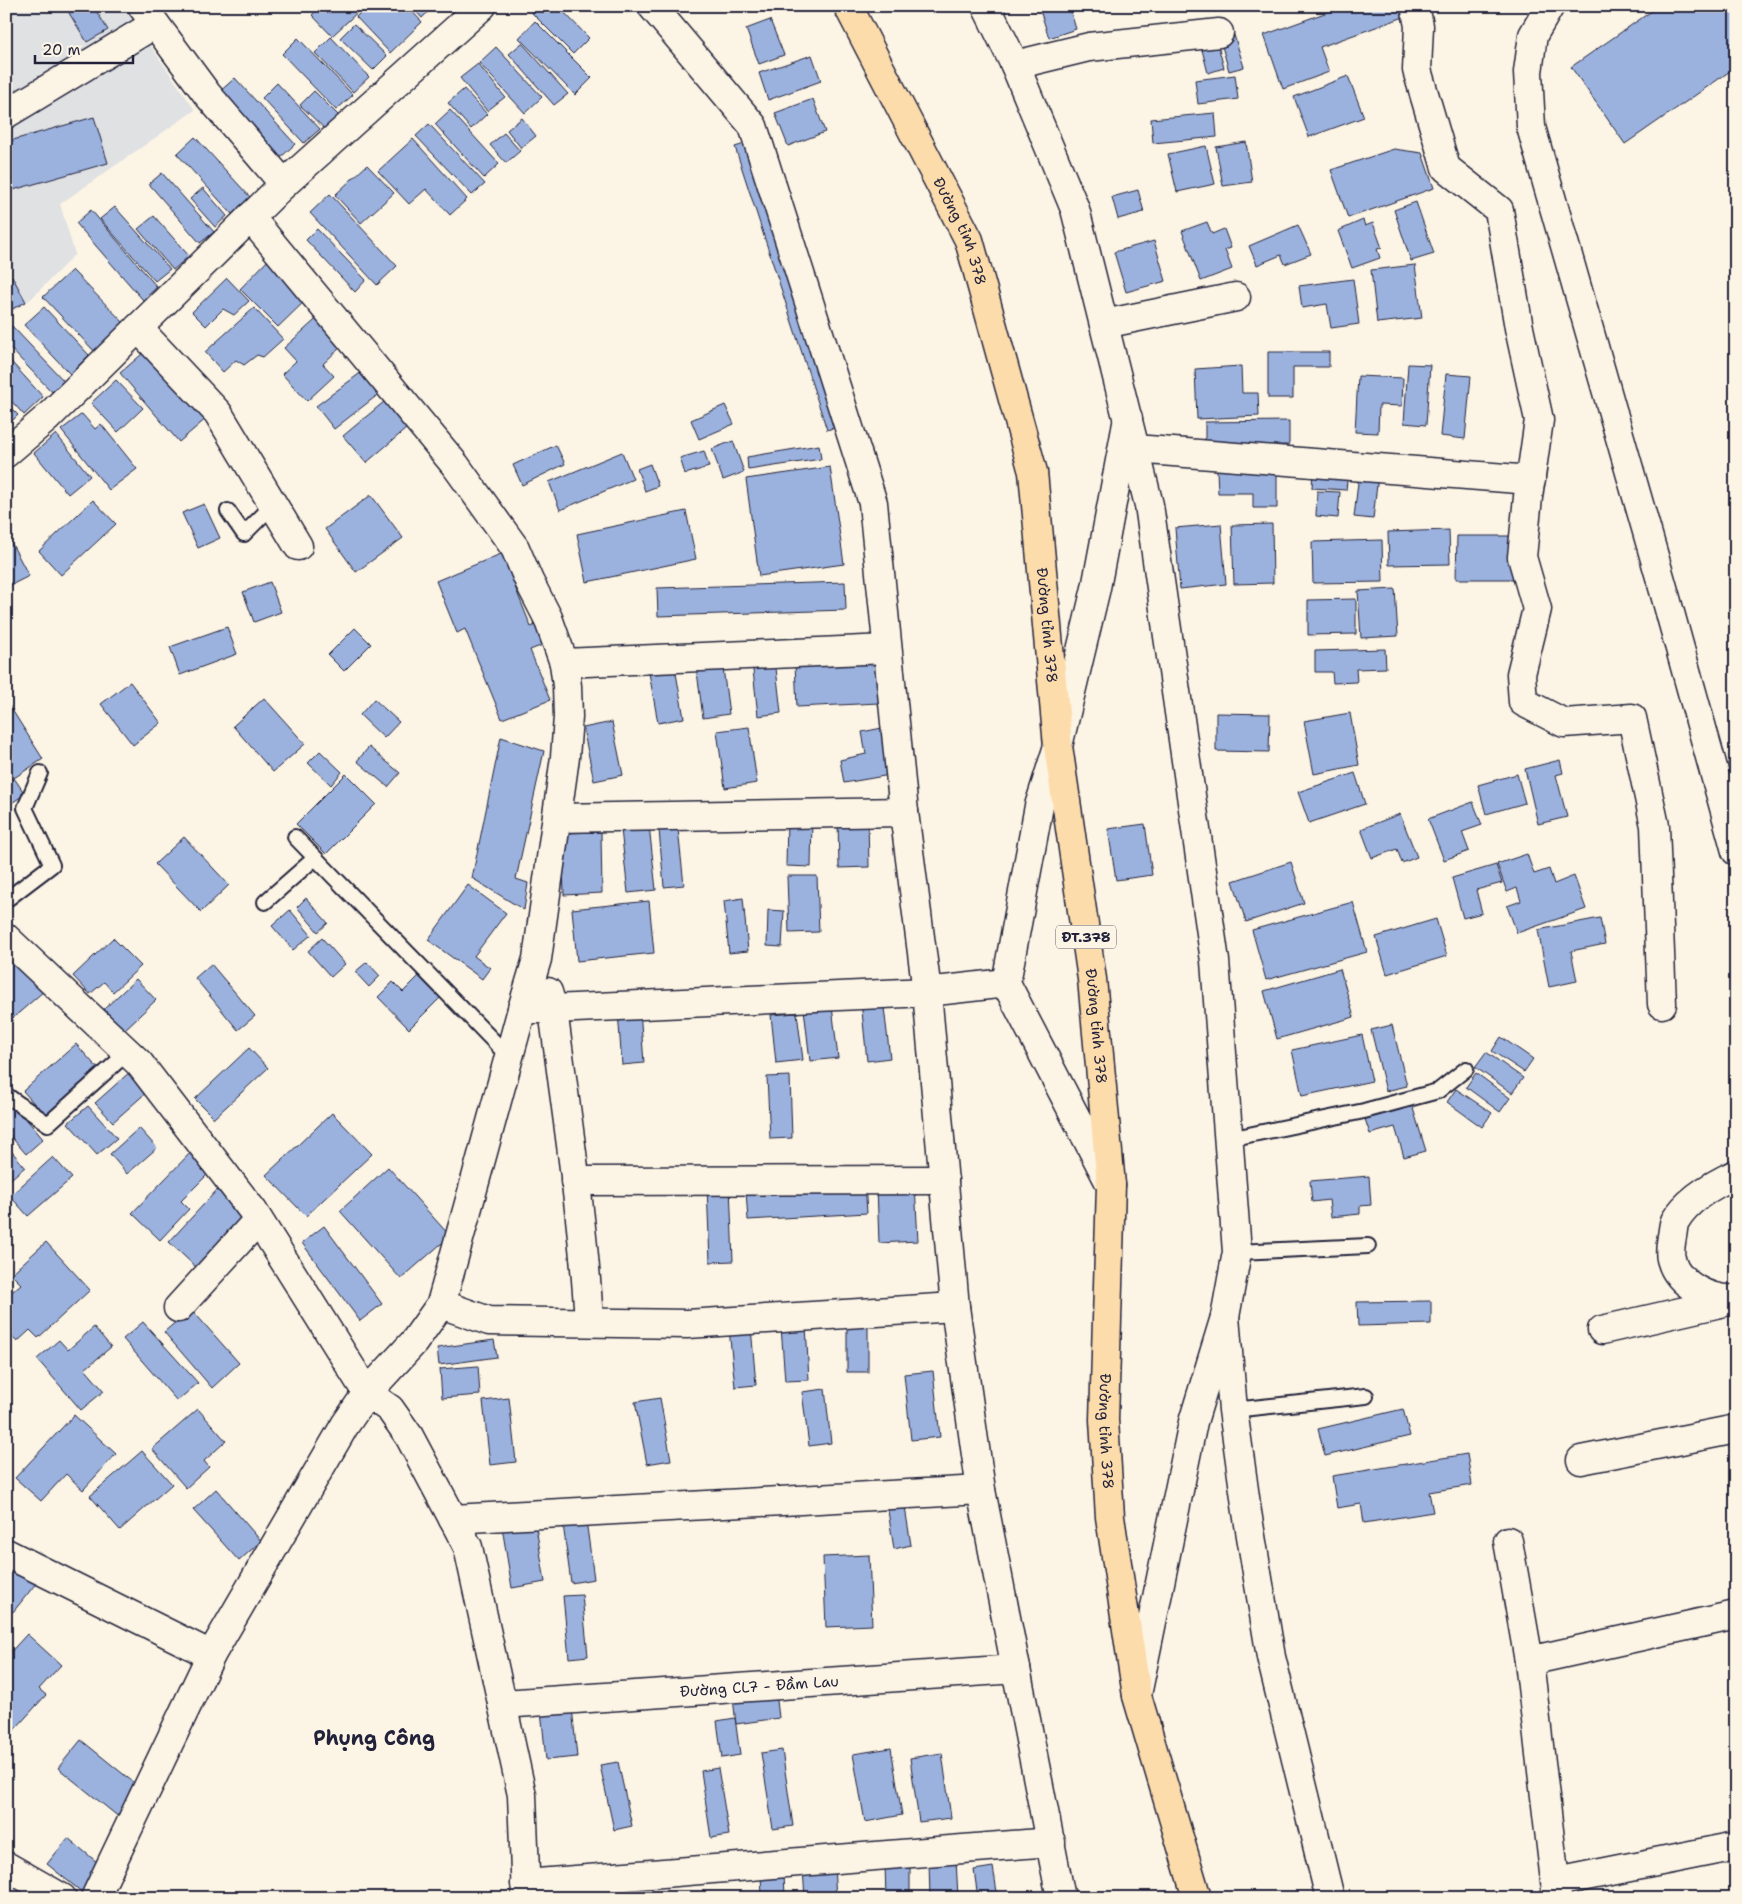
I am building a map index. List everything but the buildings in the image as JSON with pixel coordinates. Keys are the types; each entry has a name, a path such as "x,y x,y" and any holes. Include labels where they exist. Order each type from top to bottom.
{"main road":[{"name":"Đường tỉnh 378","path":"849,7 964,231 971,249 1033,472 1058,746 1092,979 1111,1185 1104,1420 1110,1516 1137,1696 1197,1898"}],"street":[{"path":"6,452 46,418 284,184 482,6"},
{"path":"652,6 753,126 873,503 904,812 927,992 955,1308 981,1490 1061,1898"},
{"path":"986,6 1015,65 1075,209 1150,505 1216,961 1238,1252 1225,1317 1193,1422 1137,1696"},
{"path":"1415,6 1419,26 1417,70 1446,168 1499,210 1519,328 1539,420 1530,480 1522,557 1537,609 1521,674 1523,702 1564,724 1632,718 1655,826 1662,1004"},
{"path":"1550,6 1533,35 1528,72 1531,127 1736,851"},
{"path":"6,114 148,15 207,94 284,184"},
{"path":"1015,65 1089,47 1219,34"},
{"path":"95,1898 211,1655 345,1425 367,1393 414,1342 440,1304 522,1009 538,959 565,757 568,717 564,663 548,618 515,548 456,466 250,217"},
{"path":"1104,324 1236,297"},
{"path":"138,328 218,413 298,546"},
{"path":"1111,1185 1006,984 1039,806 1058,746 1096,588 1128,418"},
{"path":"1135,449 1530,480"},
{"path":"564,663 888,649"},
{"path":"557,818 904,812"},
{"path":"6,938 139,1063 258,1220 367,1393 390,1409 408,1436 468,1547 522,1795 526,1891 1051,1842"},
{"path":"538,959 553,1009 586,1271 589,1322"},
{"path":"522,1009 927,992 1006,984"},
{"path":"1734,1299 1709,1295 1695,1289 1678,1274 1671,1259 1670,1245 1675,1222 1690,1203 1706,1191 1736,1174"},
{"path":"575,1181 944,1180"},
{"path":"178,1308 258,1220"},
{"path":"1602,1330 1734,1299"},
{"path":"440,1304 489,1321 687,1324 955,1308"},
{"path":"1225,1317 1232,1410 1271,1657 1330,1898"},
{"path":"1581,1460 1736,1429"},
{"path":"453,1519 981,1490"},
{"path":"1508,1541 1529,1660 1556,1890 1736,1846"},
{"path":"6,1553 211,1655"},
{"path":"1529,1660 1736,1615"},
{"name":"Đường CL7 - Đầm Lau","path":"502,1704 1016,1669"},
{"path":"6,1866 62,1898"}],"lane":[{"path":"228,511 244,534 273,505"},
{"path":"6,900 52,865 25,808 40,773"},
{"path":"295,837 509,1057"},
{"path":"264,902 315,858"},
{"path":"6,1095 48,1124 128,1052"},
{"path":"1229,1139 1364,1111 1438,1091 1466,1069"},
{"path":"1238,1252 1368,1246"},
{"path":"1232,1410 1366,1396"}],"shaded area":[{"path":"6,6 123,6 195,110 60,204 75,254 32,298 6,316"}],"district":[{"name":"Phụng Công","path":"374,1738"}]}
